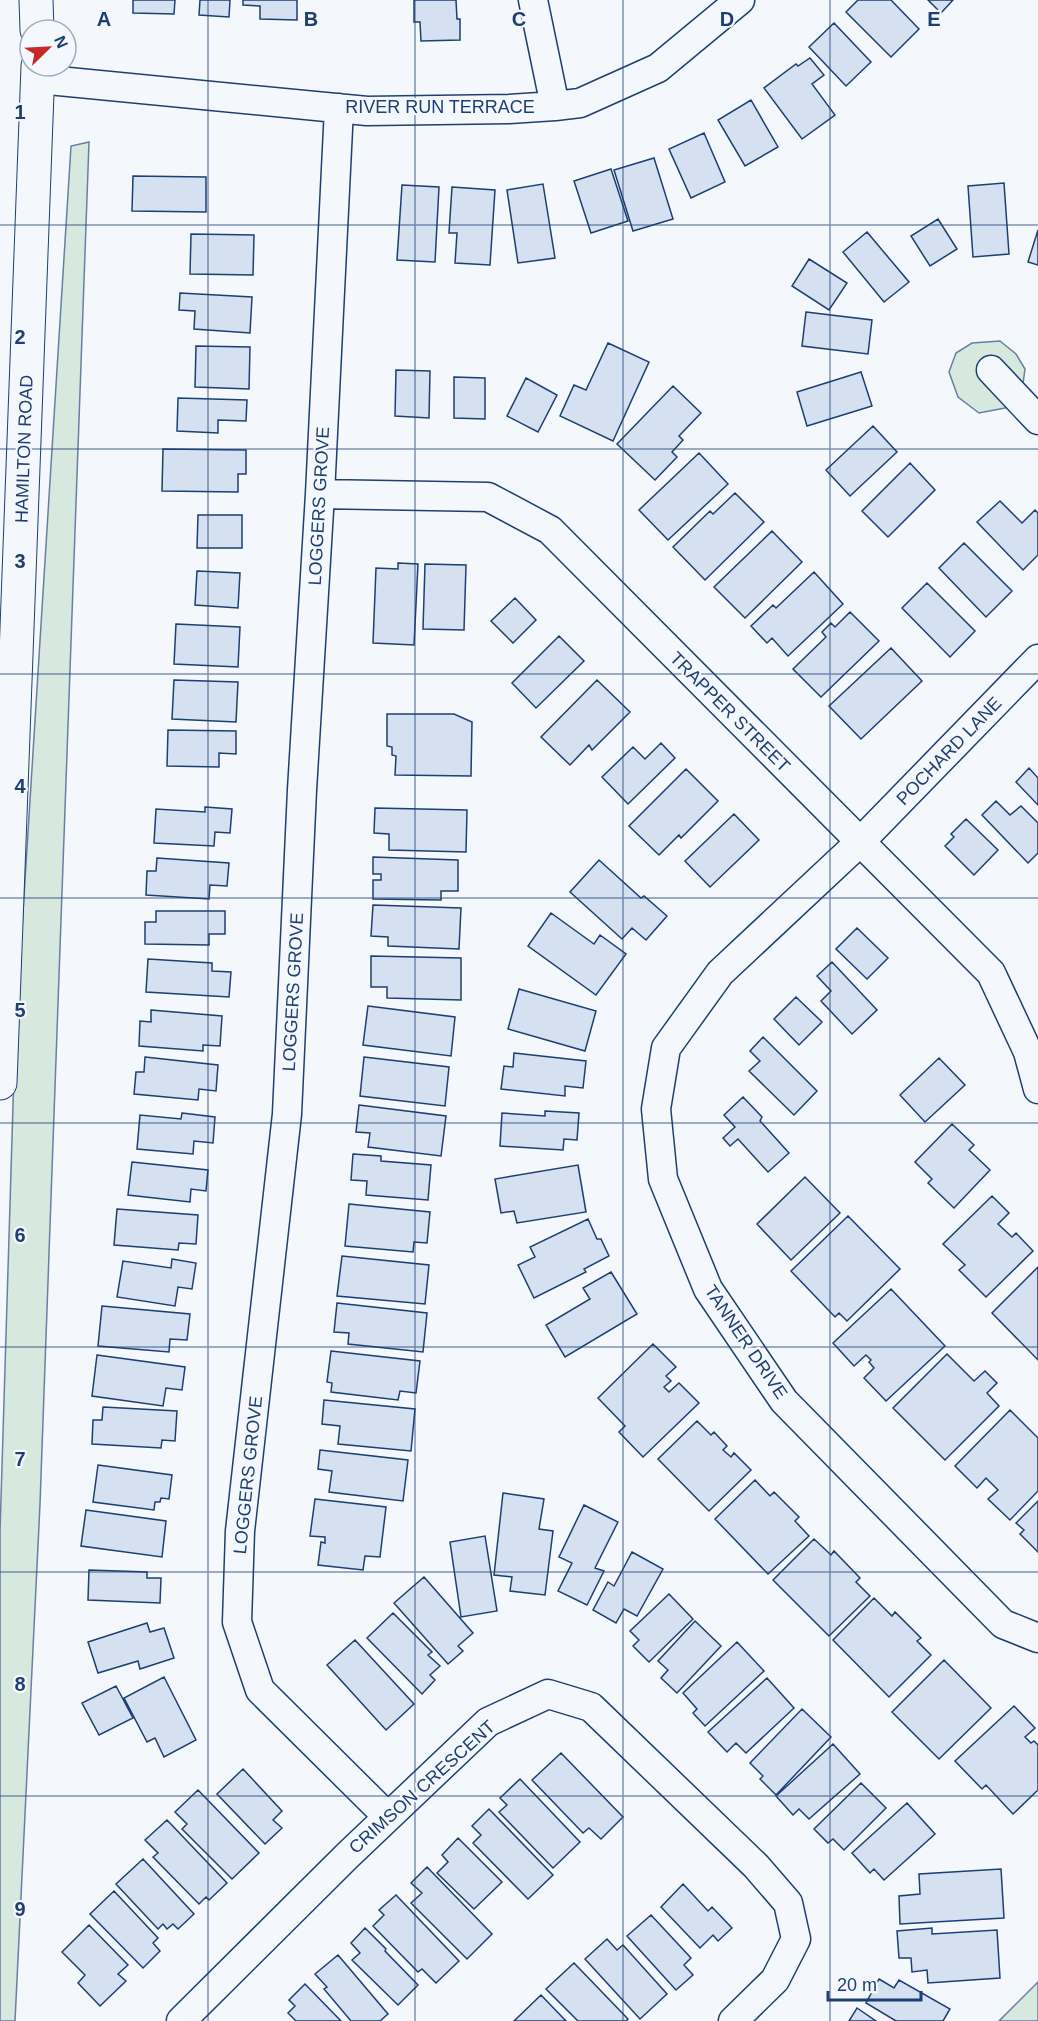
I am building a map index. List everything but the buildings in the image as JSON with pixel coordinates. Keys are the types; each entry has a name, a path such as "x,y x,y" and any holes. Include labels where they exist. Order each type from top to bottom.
{"main road":[{"path":"36,0 37,18"},
{"name":"HAMILTON ROAD","path":"0,1083 38,78"}],"street":[{"path":"533,0 555,106"},
{"name":"RIVER RUN TERRACE","path":"78,77 367,111 555,106 580,103 657,68 740,0"},
{"name":"LOGGERS GROVE","path":"339,108 321,494 302,790 287,1114 240,1531 237,1622 260,1690 388,1817"},
{"path":"991,370 1038,420"},
{"name":"TRAPPER STREET","path":"321,494 488,497 550,530 991,973 1028,1052 1038,1089"},
{"name":"POCHARD LANE","path":"860,842 1038,659"},
{"name":"TANNER DRIVE","path":"860,842 720,973 666,1048 656,1109 663,1179 708,1290 784,1401 1003,1624 1038,1638"},
{"name":"CRIMSON CRESCENT","path":"181,2021 488,1722 548,1694 591,1707 756,1866 788,1903 796,1939 775,1980 733,2021"}],"shaded area":[{"path":"89,142 40,1504 15,2021 0,2021 0,1532 15,1040 71,146"},
{"path":"1000,341 1016,354 1025,369 1022,391 1005,408 979,413 958,397 949,372 956,353 972,343"},
{"path":"1038,1982 1038,2021 999,2021"}]}
